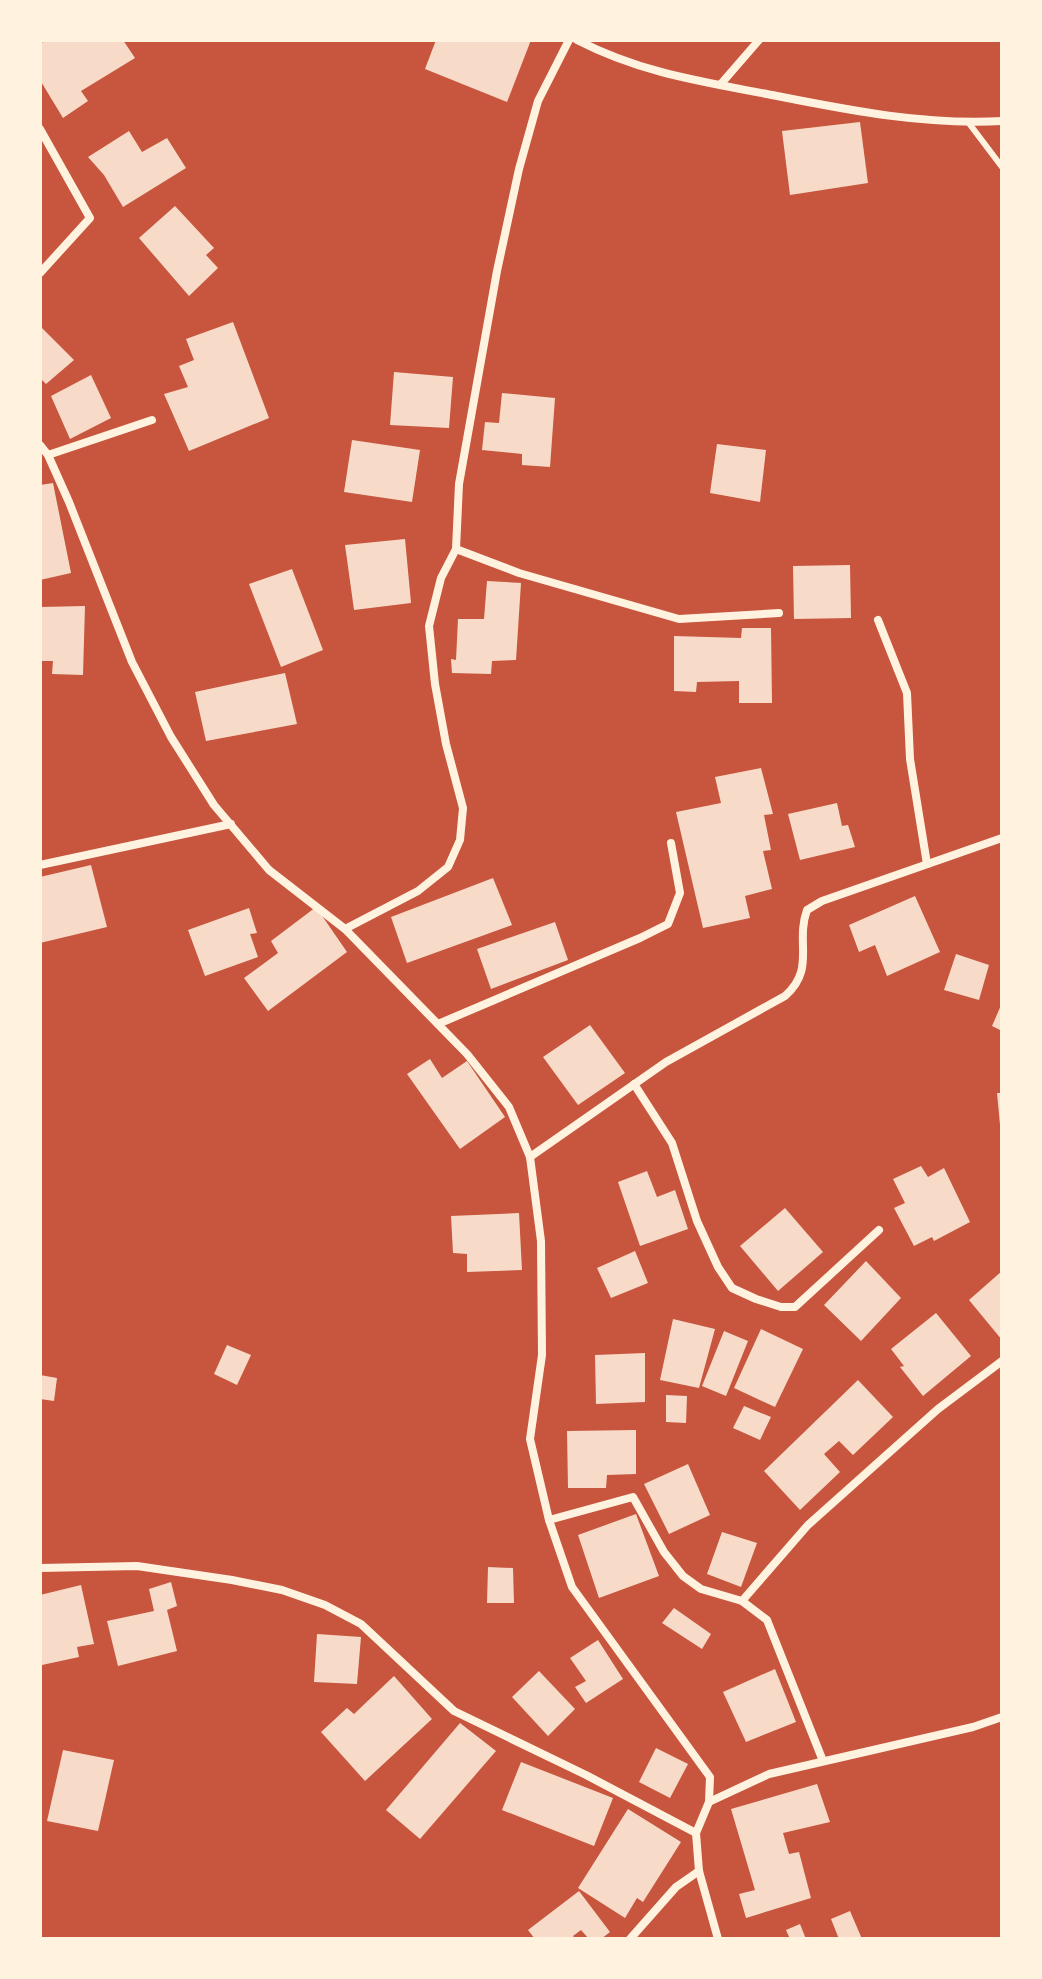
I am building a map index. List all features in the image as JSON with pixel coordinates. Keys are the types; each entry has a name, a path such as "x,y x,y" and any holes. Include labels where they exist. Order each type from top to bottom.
{"street":[{"path":"345,929 428,883 448,867 460,840 463,808 443,729 429,626 441,578 456,549 459,484 497,271 519,169 538,101 569,40"},
{"path":"577,40 613,58 661,74 923,121 1002,121"},
{"path":"720,85 759,40"},
{"path":"40,129 90,218 40,273"},
{"path":"48,455 152,420"},
{"path":"40,445 48,455 132,662 171,737 214,805 269,870 345,929 438,1024 467,1054 509,1107 530,1157 541,1241 542,1355 530,1439 549,1520 572,1587 710,1777 709,1802 696,1833 699,1871 718,1939"},
{"path":"456,549 519,573 679,619 779,613"},
{"path":"878,620 907,693 910,759 927,864"},
{"path":"40,865 231,824"},
{"path":"530,1157 666,1062 785,996 798,985 804,968 802,924 807,910 822,901 1002,838"},
{"path":"438,1024 668,924 680,893 671,843"},
{"path":"634,1084 672,1143 697,1221 718,1267 732,1288 769,1303 795,1307 879,1230"},
{"path":"742,1601 808,1525 938,1409 1002,1361"},
{"path":"549,1520 633,1497 664,1552 683,1576 701,1589 742,1601 767,1620 823,1761"},
{"path":"40,1568 137,1566 282,1590 325,1605 361,1624 454,1711 696,1833"},
{"path":"709,1802 769,1774 973,1727 1002,1717"},
{"path":"630,1939 676,1887 699,1871"}],"lane":[{"path":"968,122 1002,167"}],"building":[{"path":"46,40 123,40 135,58 81,91 88,101 63,118 40,80 40,44"},
{"path":"436,40 531,40 507,102 425,69"},
{"path":"860,122 868,183 790,195 782,131"},
{"path":"129,131 142,152 167,138 186,168 123,207 104,175 88,157"},
{"path":"175,206 214,248 206,255 218,268 189,296 139,238"},
{"path":"233,322 269,418 189,451 164,394 188,387 179,366 194,360 186,339"},
{"path":"40,326 74,360 46,384 40,378"},
{"path":"394,372 453,377 449,428 390,425"},
{"path":"91,375 111,418 70,439 51,396"},
{"path":"502,393 555,398 550,467 522,465 522,454 482,450 485,422 499,423"},
{"path":"352,440 420,450 412,502 344,492"},
{"path":"717,444 766,450 760,502 710,493"},
{"path":"53,483 71,573 40,580 40,485"},
{"path":"405,539 411,603 354,610 345,545"},
{"path":"850,565 851,618 794,619 793,566"},
{"path":"292,569 323,650 281,667 249,584"},
{"path":"487,581 521,583 516,660 492,661 491,674 452,673 451,659 456,660 458,619 484,619"},
{"path":"85,606 83,675 52,674 53,661 40,661 40,607"},
{"path":"742,628 771,628 772,703 739,703 739,681 697,682 696,692 674,691 674,636 741,638"},
{"path":"285,673 297,724 206,741 195,692"},
{"path":"761,768 773,814 764,815 771,850 763,851 772,889 745,896 750,918 703,928 676,812 721,803 715,777"},
{"path":"837,803 842,826 848,825 855,847 800,860 788,814"},
{"path":"91,865 107,927 40,943 40,877"},
{"path":"493,878 512,925 407,963 391,917"},
{"path":"915,896 940,952 887,976 875,945 859,952 849,925"},
{"path":"316,907 347,952 268,1011 244,978 278,953 271,941"},
{"path":"249,908 257,933 250,934 258,957 205,976 188,930"},
{"path":"555,922 568,960 491,989 477,949"},
{"path":"956,954 989,965 979,1000 944,990"},
{"path":"1002,1003 1002,1031 992,1026"},
{"path":"590,1025 625,1073 578,1105 543,1057"},
{"path":"430,1059 442,1078 467,1061 505,1117 460,1149 407,1074"},
{"path":"997,1093 1002,1093 1002,1125 1000,1125"},
{"path":"921,1166 928,1177 944,1168 970,1222 934,1241 932,1237 914,1246 894,1208 905,1203 893,1179"},
{"path":"647,1171 657,1197 675,1190 688,1229 640,1246 618,1182"},
{"path":"785,1208 823,1252 778,1291 740,1246"},
{"path":"519,1213 522,1270 467,1272 467,1254 453,1253 451,1216"},
{"path":"635,1251 648,1283 611,1298 597,1268"},
{"path":"866,1261 901,1298 861,1341 824,1305"},
{"path":"1002,1271 1002,1340 969,1300"},
{"path":"936,1313 971,1356 923,1396 900,1367 904,1366 891,1349"},
{"path":"673,1319 715,1329 699,1388 660,1380"},
{"path":"761,1329 803,1349 775,1407 734,1388"},
{"path":"724,1331 748,1341 726,1396 702,1386"},
{"path":"227,1345 251,1355 237,1385 214,1374"},
{"path":"645,1353 645,1402 596,1404 595,1355"},
{"path":"40,1375 57,1378 54,1401 40,1399"},
{"path":"858,1380 893,1417 853,1455 839,1441 824,1454 840,1472 800,1510 764,1471"},
{"path":"666,1395 687,1396 686,1423 666,1422"},
{"path":"744,1406 771,1417 760,1440 733,1428"},
{"path":"636,1430 636,1474 607,1475 606,1488 568,1488 567,1431"},
{"path":"688,1464 710,1515 669,1534 644,1484"},
{"path":"636,1514 659,1576 599,1598 578,1535"},
{"path":"722,1532 757,1543 741,1587 707,1574"},
{"path":"488,1567 513,1568 514,1603 487,1603"},
{"path":"171,1582 177,1606 167,1610 177,1651 118,1666 107,1621 154,1611 149,1589"},
{"path":"81,1585 94,1644 77,1647 79,1657 42,1665 40,1595"},
{"path":"674,1608 711,1634 702,1649 662,1623"},
{"path":"317,1634 361,1637 357,1684 314,1682"},
{"path":"598,1640 623,1679 586,1703 575,1687 586,1681 570,1658"},
{"path":"775,1669 796,1722 746,1742 723,1692"},
{"path":"539,1671 575,1709 548,1736 512,1697"},
{"path":"394,1676 432,1719 365,1781 321,1732 347,1708 354,1714"},
{"path":"460,1723 496,1751 420,1839 386,1810"},
{"path":"656,1748 688,1764 670,1798 639,1782"},
{"path":"63,1750 114,1760 98,1831 47,1821"},
{"path":"521,1762 613,1798 594,1846 502,1810"},
{"path":"817,1784 830,1822 783,1833 789,1854 799,1852 811,1898 746,1918 739,1894 755,1890 731,1809"},
{"path":"628,1809 681,1842 643,1902 637,1898 625,1918 578,1888"},
{"path":"579,1891 610,1932 601,1939 589,1939 581,1930 573,1936 576,1939 535,1939 528,1930"},
{"path":"850,1911 862,1939 839,1939 831,1919"},
{"path":"800,1924 806,1939 790,1939 786,1930"}]}
